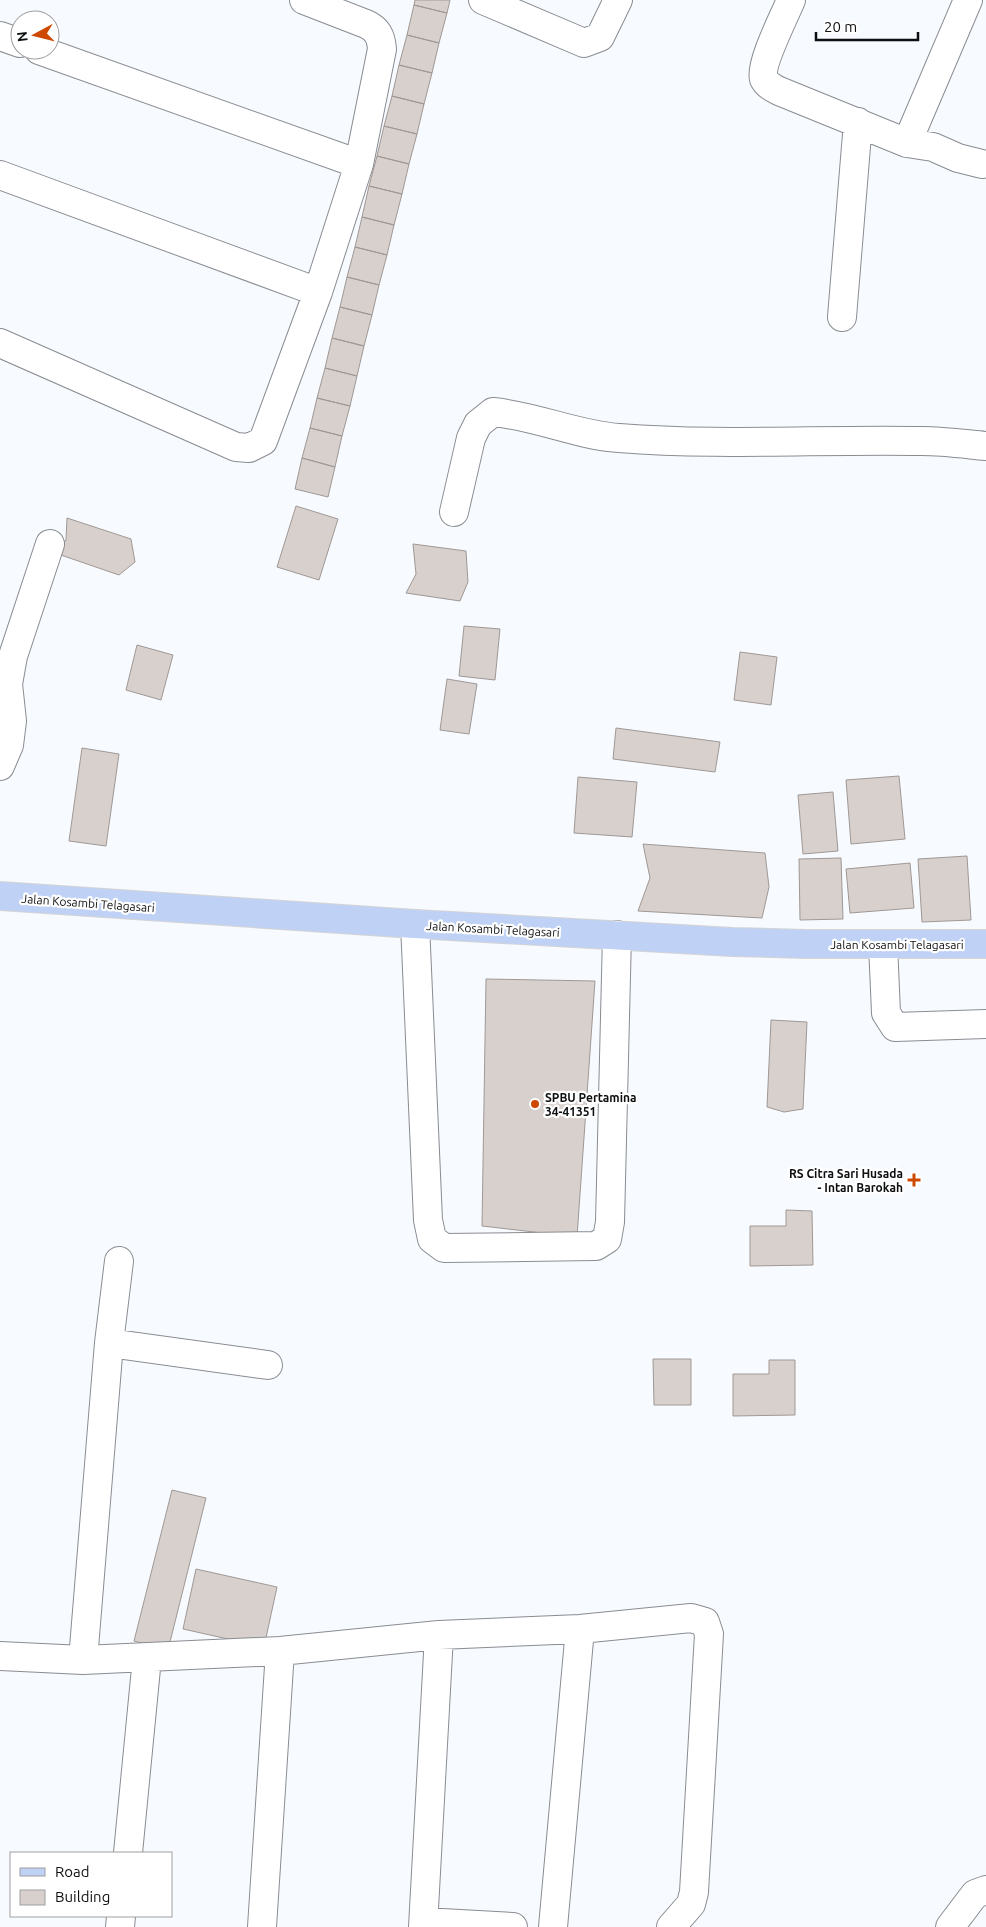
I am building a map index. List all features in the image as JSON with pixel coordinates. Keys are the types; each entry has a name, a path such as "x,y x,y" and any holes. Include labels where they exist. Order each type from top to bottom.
{"main road":[{"name":"Jalan Kosambi Telagasari","path":"0,896 415,924 732,942 986,944"}],"street":[{"path":"0,343 236,447 249,448 264,441 318,292 359,164 382,49 381,40 374,28 304,0"},
{"path":"484,0 584,43 600,37 618,0"},
{"path":"791,0 764,65 764,77 767,84 779,92 907,143 934,148 958,158 982,164"},
{"path":"907,143 968,0"},
{"path":"60,57 359,164"},
{"path":"842,317 858,122"},
{"path":"0,174 318,292"},
{"path":"454,512 471,438 478,424 493,412 515,414 567,429 617,438 718,442 924,441 986,446"},
{"path":"0,766 9,745 12,722 8,684 14,656 50,544"},
{"path":"415,924 428,1220 432,1239 444,1248 596,1246 607,1238 610,1222 616,935"},
{"path":"882,944 886,1013 895,1028 986,1024"},
{"path":"83,1660 109,1343 119,1261"},
{"path":"109,1343 268,1365"},
{"path":"0,1656 83,1660 147,1658 280,1651 439,1635 580,1629 691,1618 705,1622 709,1634 694,1892 691,1904 671,1927"},
{"path":"553,1927 580,1629"},
{"path":"439,1635 424,1924 513,1927"},
{"path":"262,1927 280,1651"},
{"path":"128,1852 147,1658"},
{"path":"950,1927 975,1894 986,1890"}],"building":[{"path":"415,0 450,0 447,13 414,5"},
{"path":"414,5 447,13 439,43 407,35"},
{"path":"407,35 439,43 432,73 399,65"},
{"path":"399,65 432,73 424,104 392,96"},
{"path":"392,96 424,104 417,134 384,126"},
{"path":"384,126 417,134 409,164 377,156"},
{"path":"377,156 409,164 402,194 369,186"},
{"path":"369,186 402,194 394,225 362,217"},
{"path":"362,217 394,225 387,255 355,247"},
{"path":"355,247 387,255 379,285 347,277"},
{"path":"347,277 379,285 372,315 340,307"},
{"path":"340,307 372,315 364,346 332,338"},
{"path":"332,338 364,346 357,376 325,368"},
{"path":"325,368 357,376 350,406 317,398"},
{"path":"317,398 350,406 342,436 310,428"},
{"path":"310,428 342,436 335,467 302,458"},
{"path":"302,458 335,467 328,497 295,489"},
{"path":"296,506 338,519 319,580 277,567"},
{"path":"67,518 131,539 135,562 119,575 55,553 66,540"},
{"path":"413,544 466,551 468,582 460,601 406,593 416,574"},
{"path":"464,626 500,629 495,680 459,676"},
{"path":"137,645 173,655 161,700 126,690"},
{"path":"740,652 777,657 771,705 734,700"},
{"path":"447,679 477,684 469,734 440,730"},
{"path":"616,728 720,742 715,772 613,759"},
{"path":"82,748 119,754 106,846 69,841"},
{"path":"899,776 905,839 851,844 846,780"},
{"path":"578,777 637,782 632,837 574,833"},
{"path":"833,792 838,851 803,854 798,795"},
{"path":"643,844 765,853 769,887 762,918 638,911 650,878"},
{"path":"967,856 971,920 922,922 918,859"},
{"path":"841,858 843,919 800,920 799,859"},
{"path":"910,863 914,908 850,913 846,869"},
{"name":"SPBU Pertamina 34-41351","path":"486,979 595,981 577,1237 482,1226"},
{"path":"771,1020 807,1022 803,1109 784,1112 767,1107"},
{"path":"786,1210 812,1211 813,1265 750,1266 750,1226 786,1226"},
{"path":"653,1359 691,1359 691,1405 654,1405"},
{"path":"769,1360 795,1360 795,1415 733,1416 733,1374 769,1374"},
{"path":"172,1490 206,1498 168,1650 134,1641"},
{"path":"196,1569 277,1587 264,1647 183,1629"}],"place":[{"name":"SPBU Pertamina 34-41351","path":"535,1104"},
{"name":"RS Citra Sari Husada - Intan Barokah","path":"914,1180"}]}
